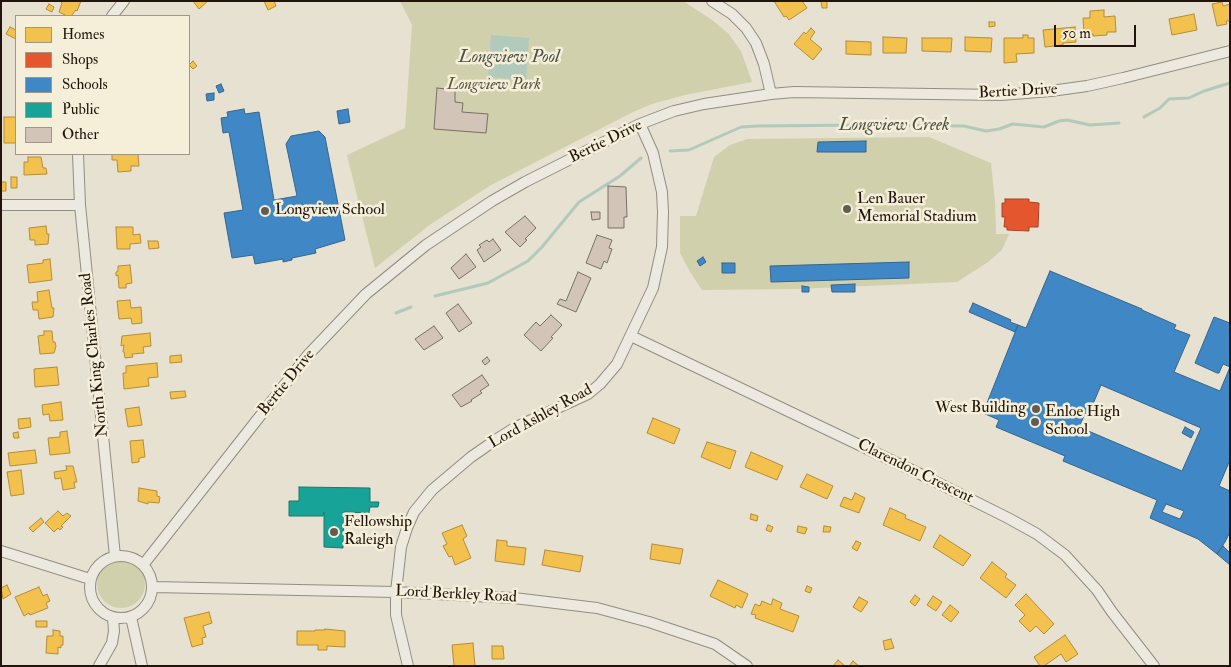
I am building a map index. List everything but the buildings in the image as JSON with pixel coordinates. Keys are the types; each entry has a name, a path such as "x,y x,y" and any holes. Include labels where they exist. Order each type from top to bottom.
{"street":[{"path":"113,15 124,1"},
{"path":"712,1 732,14 746,28 756,43 764,64 771,94"},
{"name":"Bertie Drive","path":"144,565 308,355 366,294 426,245 492,201 525,182 640,124 674,111 704,104 794,92 1026,94 1087,86 1230,51"},
{"name":"Lord Ashley Road","path":"408,666 396,615 396,592 403,537 414,512 432,490 471,457 516,427 588,394 610,374 631,336 653,288 661,255 664,229 662,192 653,152 640,124"},
{"name":"North King Charles Road","path":"78,155 80,205 115,556"},
{"path":"1,205 80,205"},
{"name":"Clarendon Crescent","path":"631,336 937,483 1037,534 1065,556 1097,590 1154,666"},
{"path":"1,551 90,579"},
{"path":"115,556 125,556 135,559 144,565 152,579 153,587 149,602 144,609 131,617 113,618 104,614 96,607 91,599 89,589 90,579 100,564 115,556"},
{"name":"Lord Berkley Road","path":"153,587 396,592 514,598 597,608 649,622 715,644 747,666"},
{"path":"131,617 142,666"},
{"path":"98,666 112,643 114,631 113,618"}],"green space":[{"name":"Longview Park","path":"400,1 683,1 728,33 741,51 752,82 685,95 652,104 633,112 491,185 431,224 375,268 347,155 405,128 412,25"},
{"name":"Len Bauer Memorial Stadium","path":"929,137 991,163 996,234 1009,234 1002,250 988,262 957,282 797,289 702,290 680,253 680,216 696,216 714,157 730,145 747,139"},
{"path":"116,560 126,560 135,564 141,570 145,584 141,598 135,604 126,608 116,608 107,604 101,598 97,589 97,579 101,570 107,564"}],"water":[{"name":"Longview Pool","path":"491,35 529,38 526,80 488,77"}],"waterway":[{"name":"Longview Creek","path":"1144,117 1160,108 1169,99 1189,98 1230,83"},
{"name":"Longview Creek","path":"670,151 689,150 741,127 964,126 986,131 1013,124 1044,127 1067,120 1090,125 1119,123"},
{"path":"435,296 488,283 528,261 579,202 620,176 641,158"},
{"path":"396,313 411,307"}],"place":[{"name":"Len Bauer Memorial Stadium","path":"847,209"},
{"name":"Longview School","path":"265,211"},
{"name":"West Building","path":"1036,409"},
{"name":"Enloe High School","path":"1035,422"},
{"name":"Fellowship Raleigh","path":"334,532"}]}
